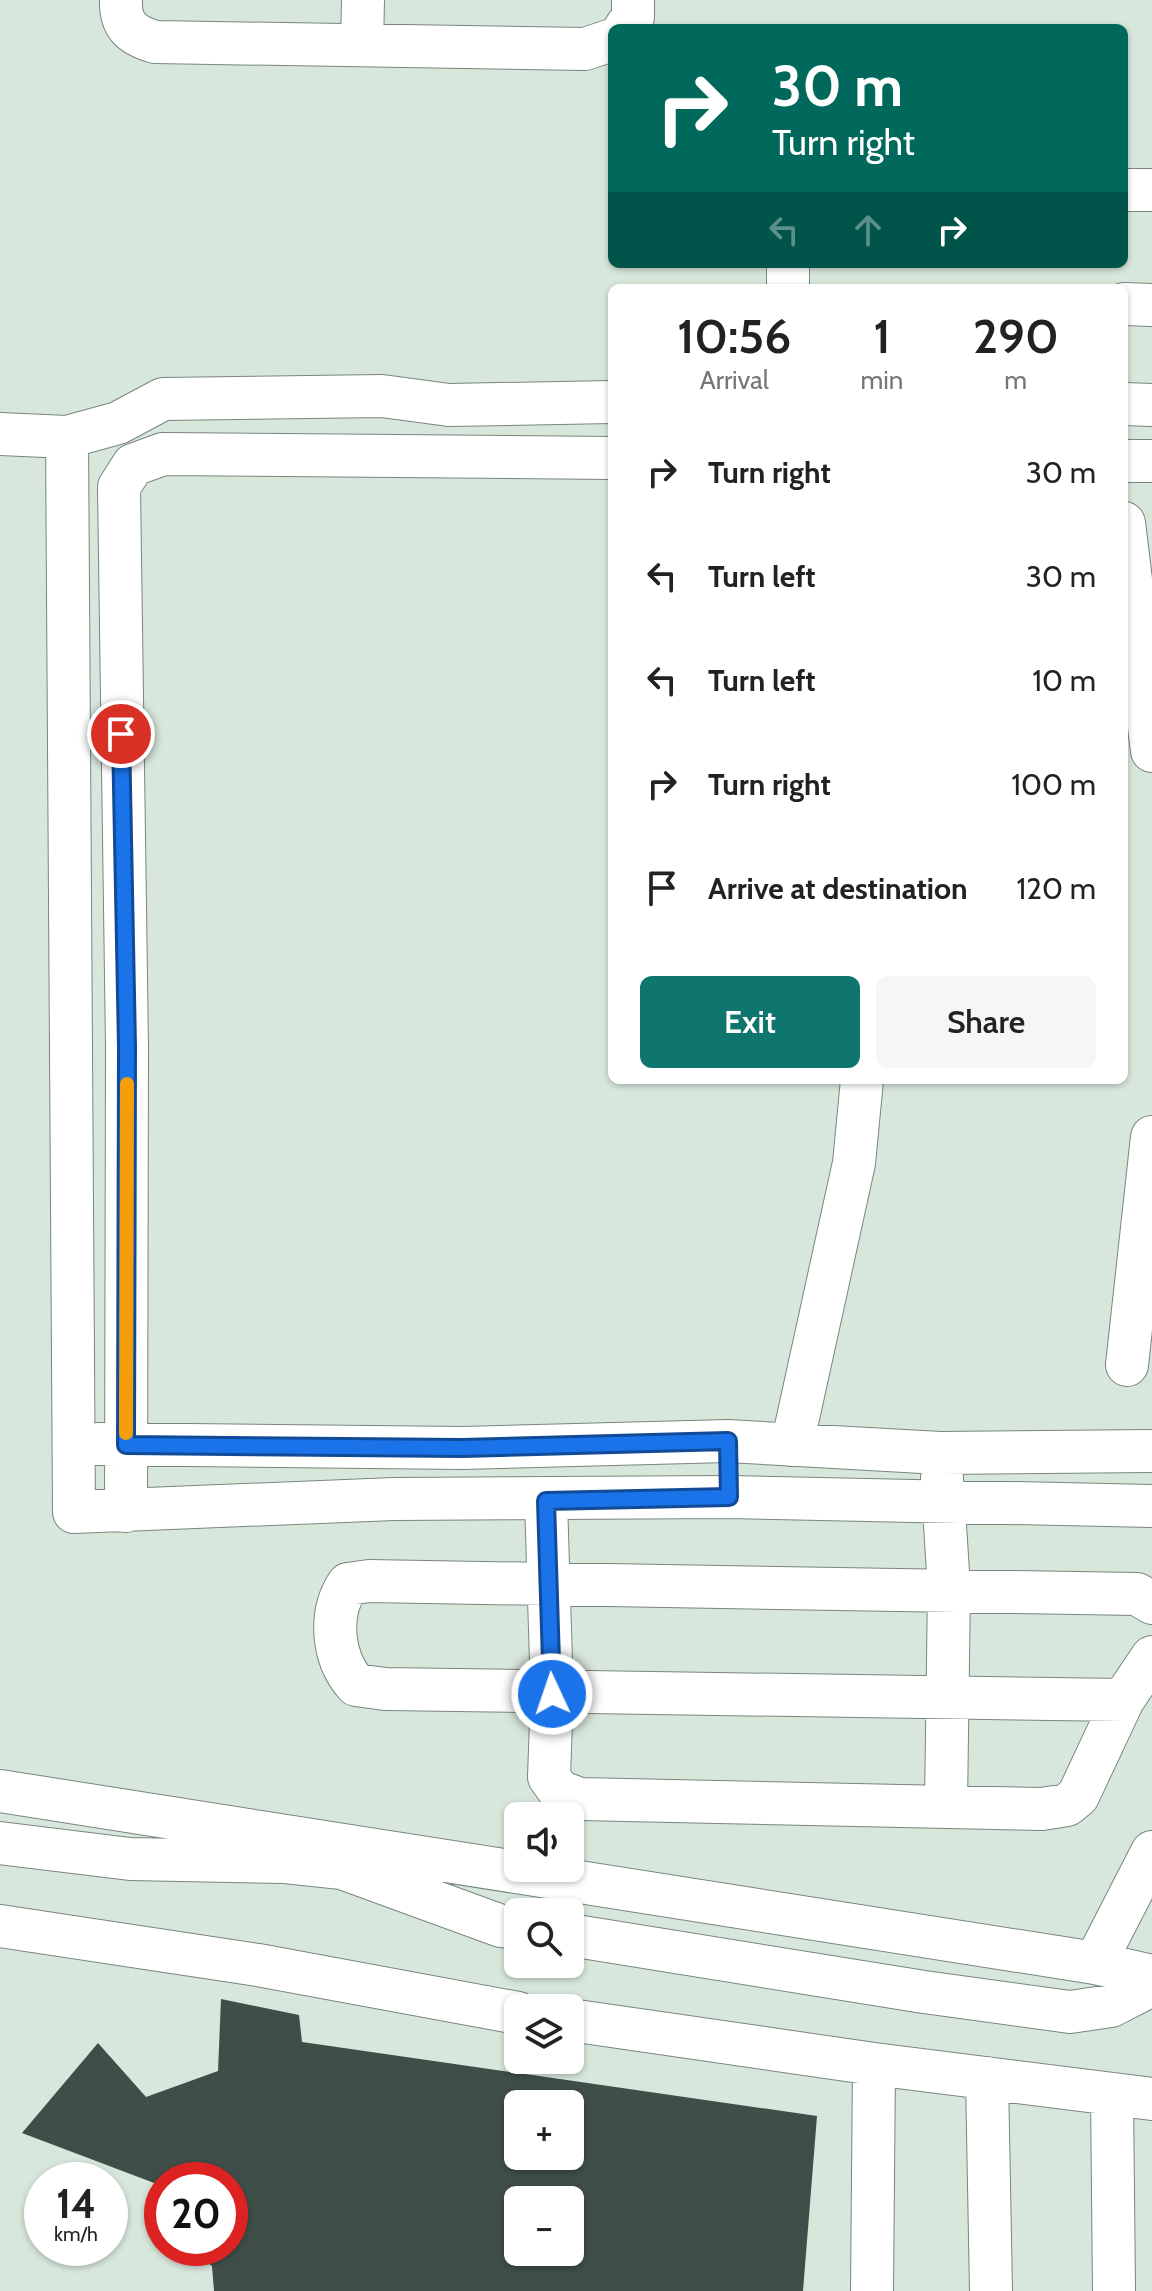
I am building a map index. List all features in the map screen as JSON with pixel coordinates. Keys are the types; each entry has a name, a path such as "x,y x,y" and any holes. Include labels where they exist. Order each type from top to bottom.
{"lane":[{"path":"121,0 120,17 135,36 155,42 585,49 608,41"},
{"path":"362,45 363,0"},
{"path":"628,24 633,17 633,0"},
{"path":"1128,190 1152,190"},
{"path":"1128,304 1152,305"},
{"path":"0,434 67,437 118,423 163,399 382,396 449,405 608,402"},
{"path":"1128,404 1152,405"},
{"path":"67,437 74,1512 468,1498 546,1501 729,1497 944,1504 1152,1506"},
{"path":"126,1511 127,1047 119,487 133,465 163,454 608,458"},
{"path":"1128,461 1152,461"},
{"path":"1128,556 1152,751"},
{"path":"792,1445 854,1163 862,1084"},
{"path":"1127,1365 1152,1137"},
{"path":"73,1444 462,1448 728,1441 940,1453 1152,1451"},
{"path":"728,1441 729,1497"},
{"path":"392,1447 394,1499"},
{"path":"462,1448 468,1498"},
{"path":"940,1453 949,1588 946,1806"},
{"path":"985,1453 985,1502"},
{"path":"546,1501 546,1582 552,1694 549,1777 559,1791 580,1799 1042,1809 1067,1805 1078,1796 1123,1700 1152,1657"},
{"path":"1123,1700 552,1694 356,1685 339,1659 334,1617 338,1598 348,1584 369,1581 949,1588 1137,1594 1152,1603"},
{"path":"0,1791 1095,1963 1152,1976"},
{"path":"0,1843 130,1859 285,1862 342,1868 504,1926"},
{"path":"1095,1963 1152,1852"},
{"path":"0,1926 258,1965 504,2010"},
{"path":"584,1937 924,1992 1070,2012 1111,2006 1152,1985"},
{"path":"584,2022 874,2064 1132,2096 1114,2291"},
{"path":"872,2291 874,2064"},
{"path":"987,2078 991,2291"}],"building":[{"path":"221,1999 299,2015 302,2042 504,2071 504,2074 525,2074 817,2116 803,2291 214,2291 212,2266 248,2266 248,2162 144,2162 144,2179 128,2173 128,2162 99,2162 22,2133 98,2043 146,2097 218,2071"}],"slow traffic":[{"path":"126,1433 127,1084"}],"route":[{"path":"121,734 127,1047 126,1445 462,1448 728,1441 729,1497 546,1501 546,1582 552,1694"}]}
